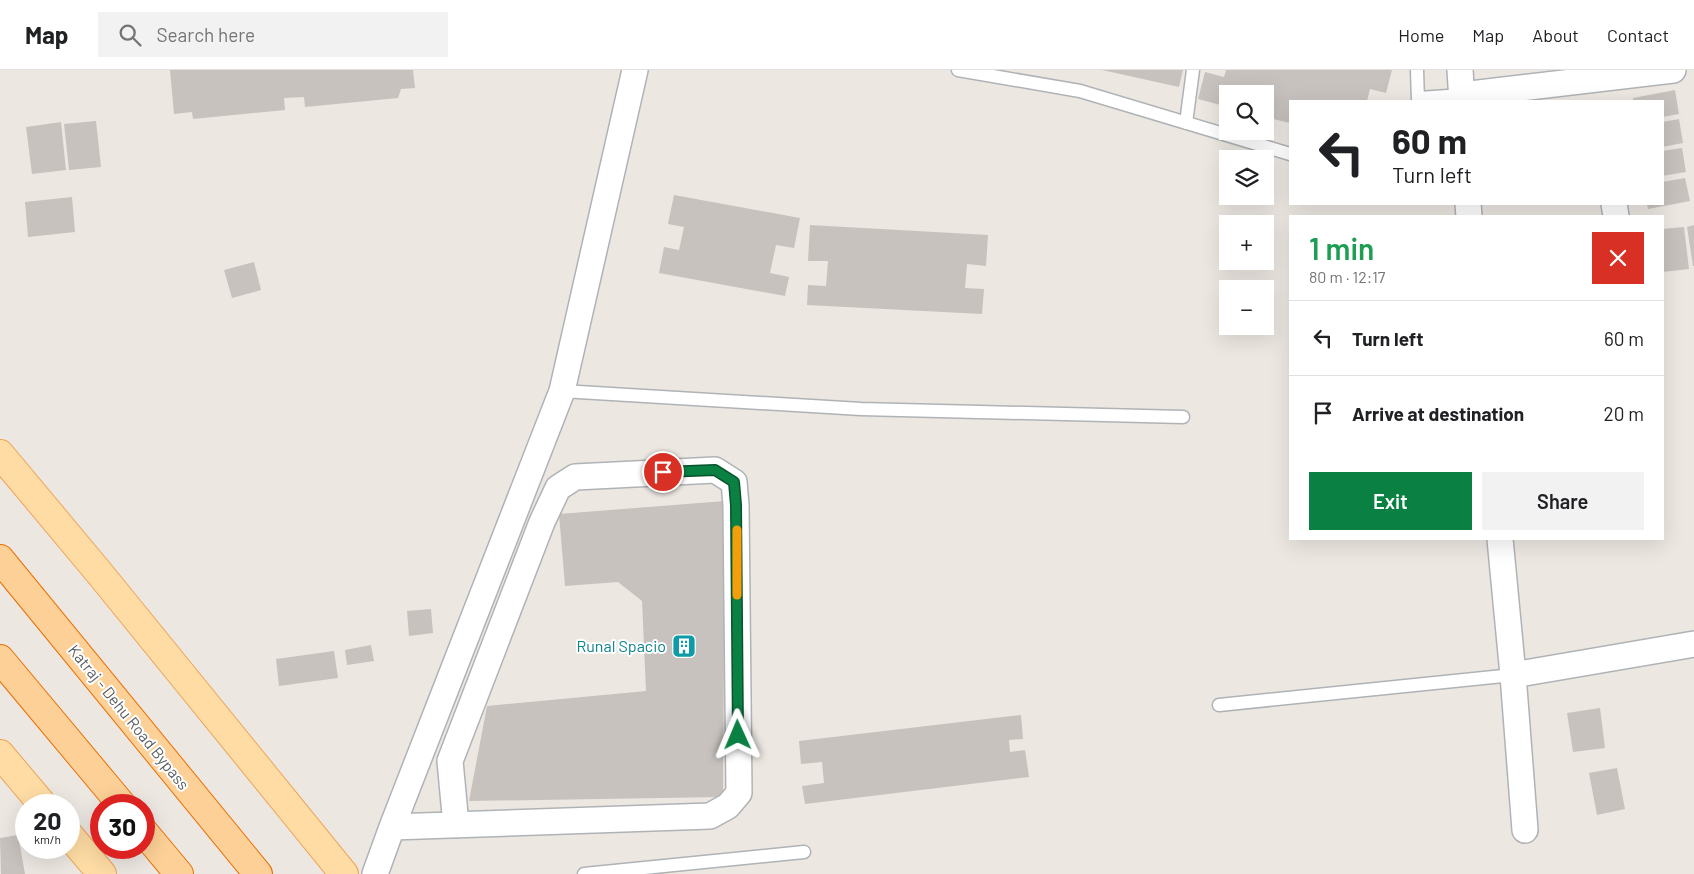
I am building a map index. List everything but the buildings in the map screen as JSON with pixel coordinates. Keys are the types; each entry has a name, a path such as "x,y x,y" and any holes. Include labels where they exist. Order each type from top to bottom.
{"highway":[{"name":"Katraj - Dehu Road Bypass","path":"0,558 258,874"},
{"path":"0,659 113,794"},
{"path":"155,845 179,874"}],"main road":[{"path":"0,454 344,874"},
{"path":"0,754 34,794"},
{"path":"80,848 102,874"}],"street":[{"path":"375,874 562,392 635,70"},
{"path":"1460,70 1462,98 1596,90 1673,70"},
{"path":"392,827 710,816 728,806 739,793 736,505 734,482 715,470 575,477 558,488 542,522 450,761 456,824"},
{"path":"1500,540 1513,675 1524,830"},
{"path":"1513,675 1694,644"}],"lane":[{"path":"958,70 996,73 1080,91 1289,154"},
{"path":"1186,123 1193,70"},
{"path":"1417,70 1418,100 1462,98"},
{"path":"562,392 861,409 1184,417"},
{"path":"1218,705 1513,675"},
{"path":"584,874 804,852"}],"slow traffic":[{"path":"737,530 737,595"}],"place":[{"name":"Runal Spacio","path":"684,646"}],"route":[{"path":"663,472 715,470 734,482 736,505 738,735"}]}
